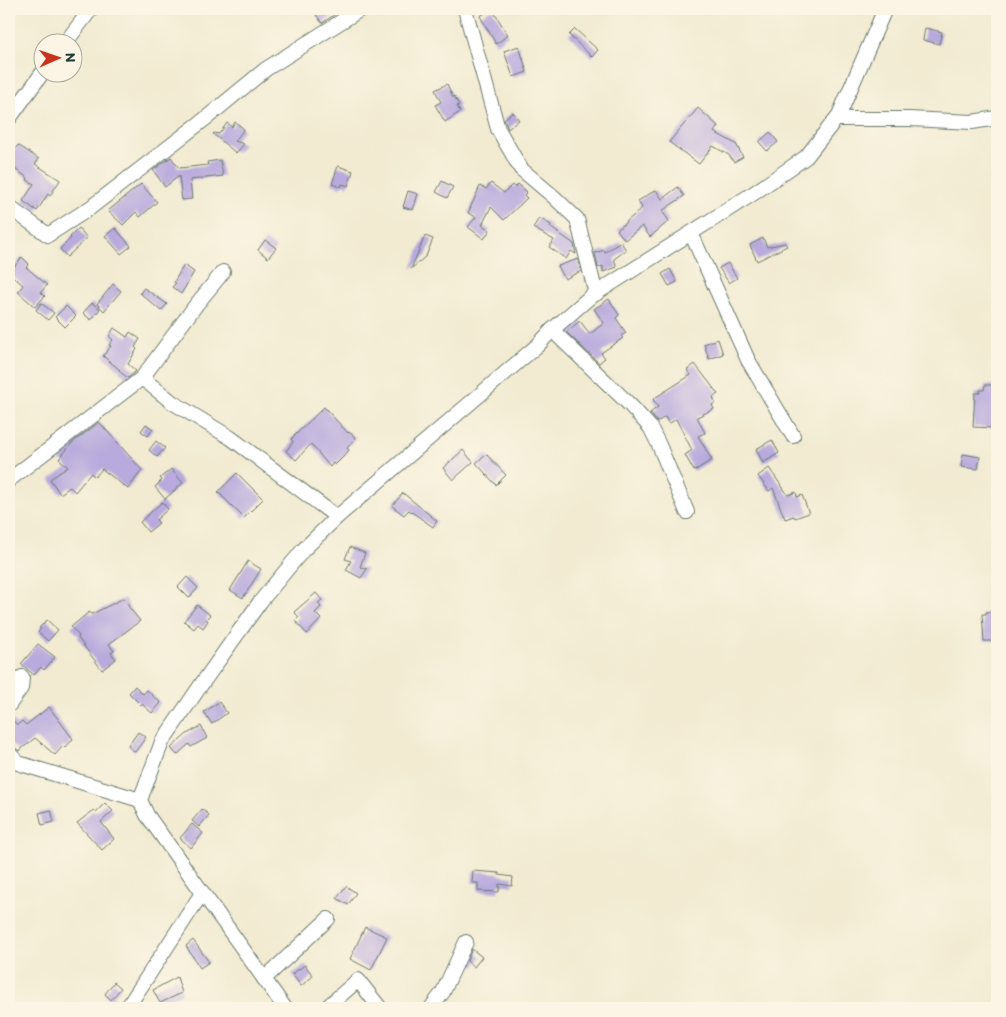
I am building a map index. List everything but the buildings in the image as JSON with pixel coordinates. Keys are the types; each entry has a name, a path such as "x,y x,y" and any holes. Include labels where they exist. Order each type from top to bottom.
{"street":[{"path":"74,32 91,9"},
{"path":"9,207 48,235 90,208 266,69 361,9"},
{"path":"465,9 498,129 521,170 577,219 596,294"},
{"path":"285,1008 147,815 140,800 162,742 260,602 303,550 337,517 596,294 754,193 806,157 839,115 885,9"},
{"path":"9,119 36,82"},
{"path":"836,119 909,119 972,122 997,118"},
{"path":"691,233 748,360 793,436"},
{"path":"9,480 142,378 223,272"},
{"path":"552,330 630,405 650,427 688,512"},
{"path":"142,378 172,402 231,438 337,517"},
{"path":"9,705 21,688 22,677"},
{"path":"9,752 18,764 140,800"},
{"path":"128,1008 202,893"},
{"path":"264,979 328,919"},
{"path":"431,1008 443,992 466,942"},
{"path":"326,1008 358,980 380,1008"}]}
